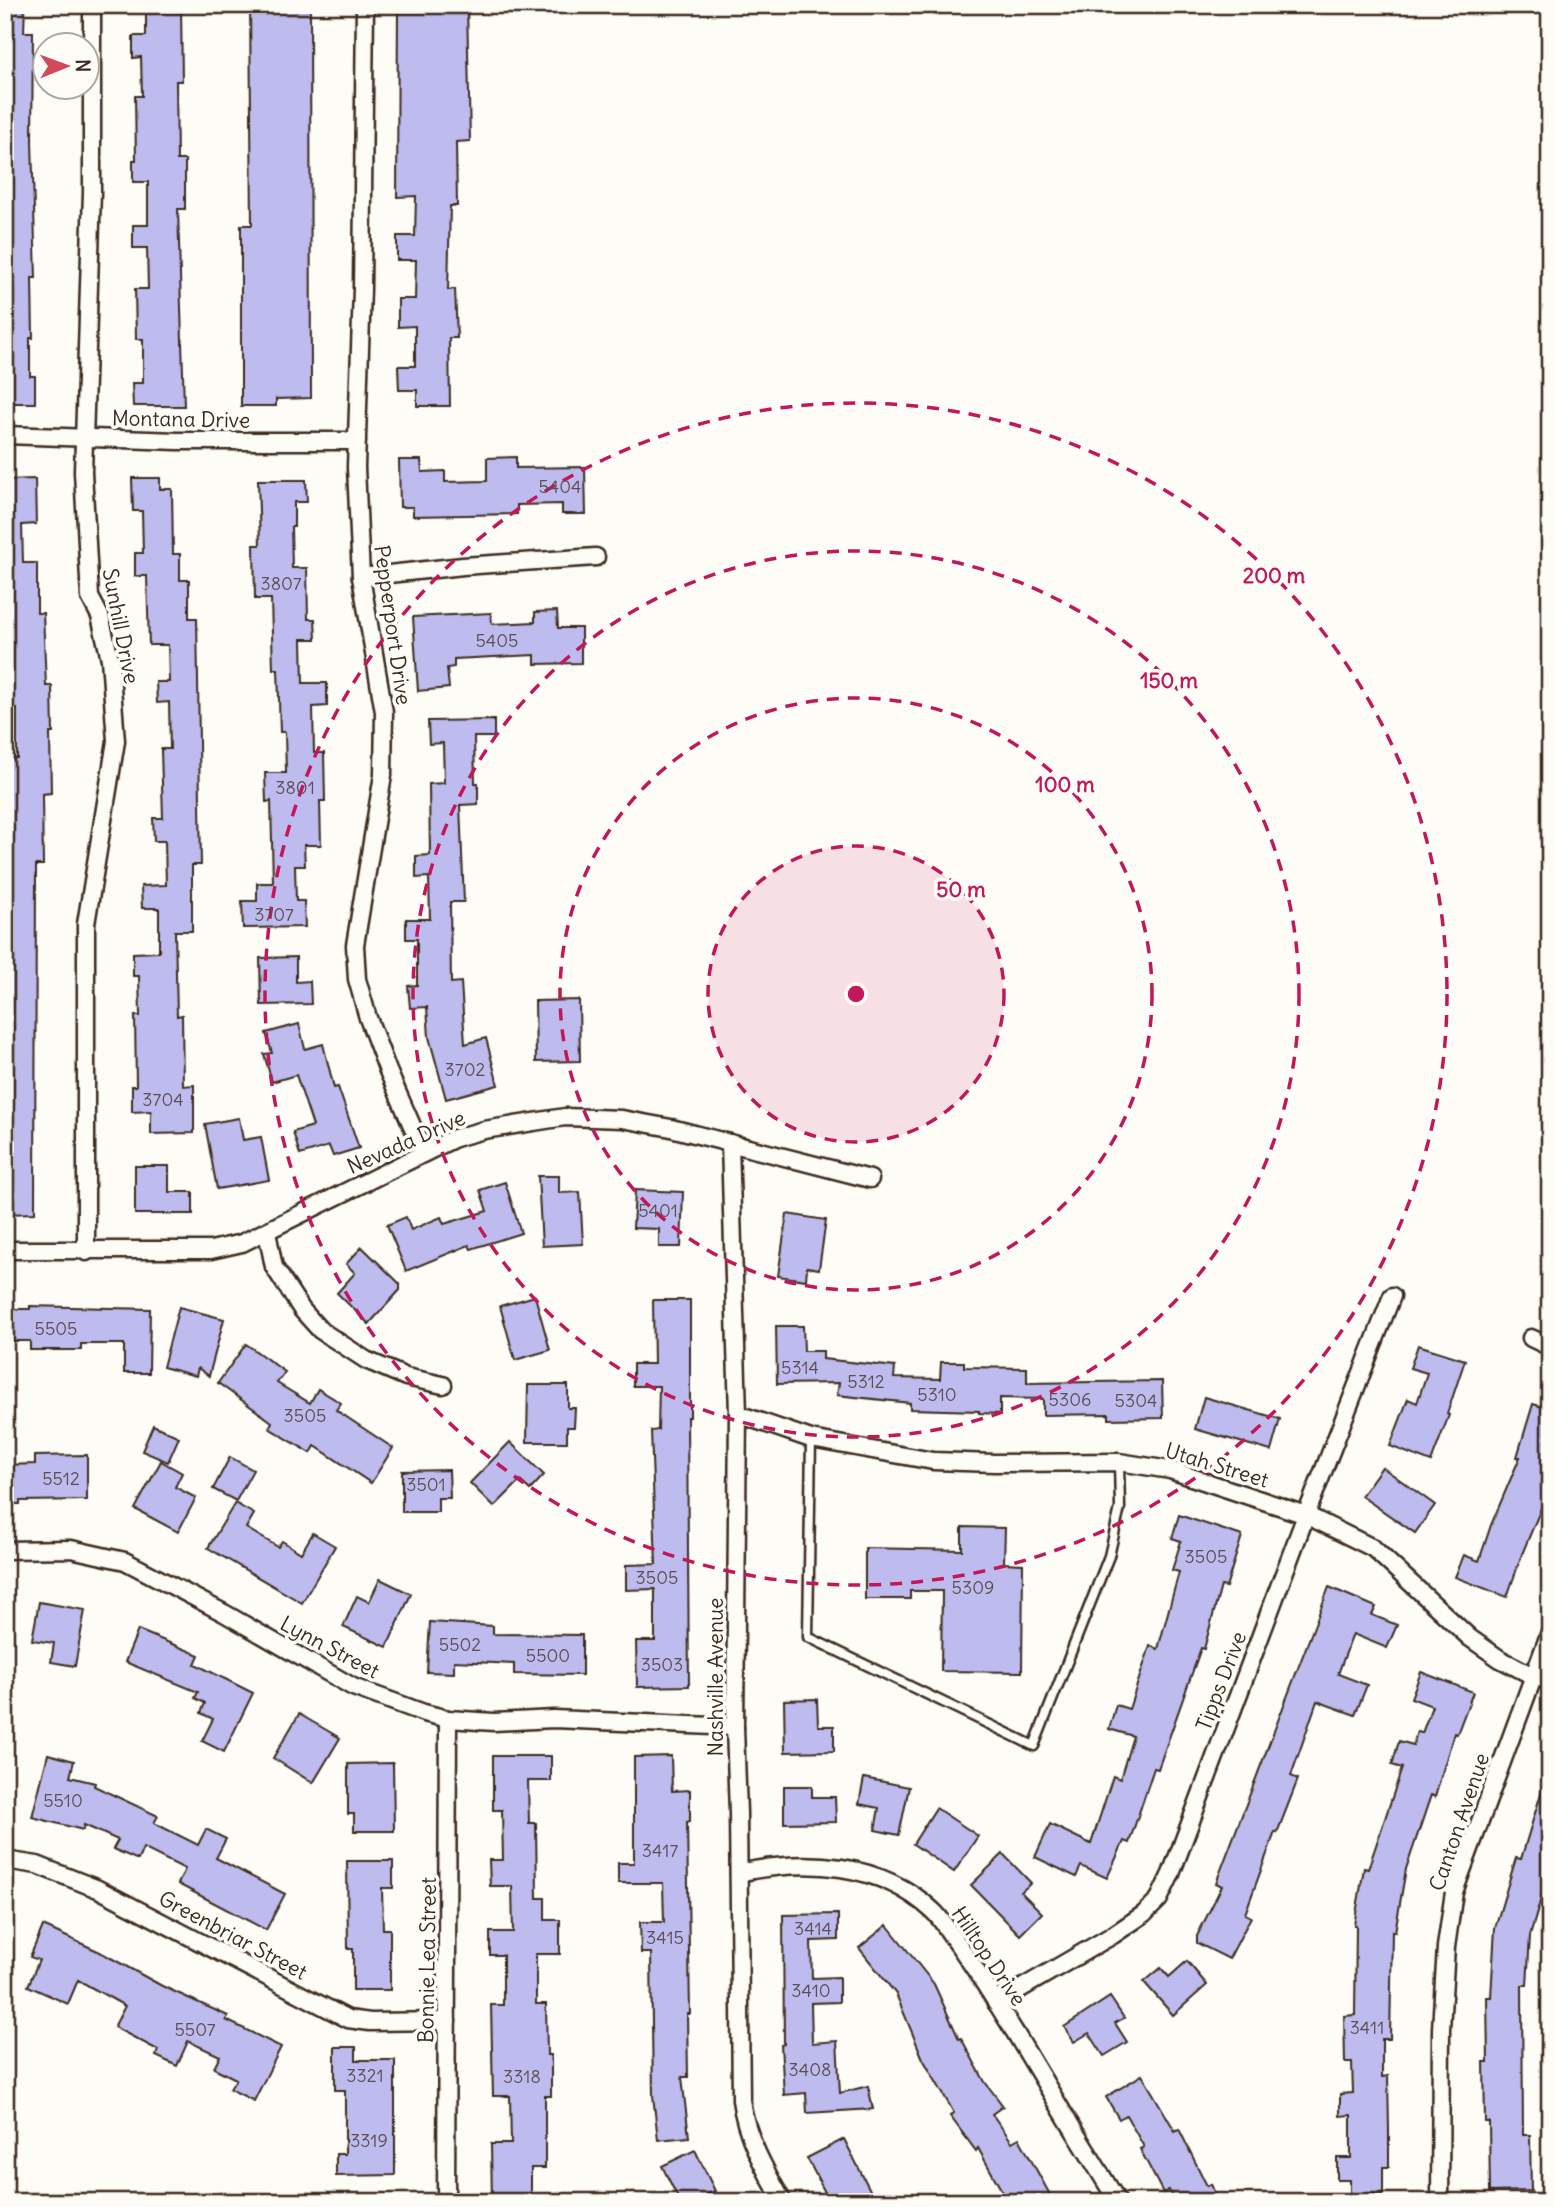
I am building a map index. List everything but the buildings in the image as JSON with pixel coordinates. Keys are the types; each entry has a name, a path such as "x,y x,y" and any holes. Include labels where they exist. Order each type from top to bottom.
{"street":[{"name":"Sunhill Drive","path":"86,1252 86,924 116,741 110,659 100,616 90,597 83,472 92,192 92,5"},
{"name":"Pepperport Drive","path":"365,5 362,303 356,467 361,577 384,712 383,775 355,945 357,979 368,1018 388,1072 424,1153"},
{"name":"Montana Drive","path":"5,435 83,439 357,442"},
{"path":"361,577 463,566 596,557"},
{"name":"Nevada Drive","path":"5,1250 211,1250 242,1243 455,1138 484,1130 565,1117 622,1119 730,1143 870,1180"},
{"name":"Nashville Avenue","path":"730,1143 738,1414 735,1727 742,2111 765,2171 783,2202"},
{"path":"267,1232 274,1267 302,1310 320,1330 366,1360 406,1377 443,1385"},
{"name":"Tipps Drive","path":"996,2003 1114,1935 1144,1914 1159,1899 1171,1874 1392,1296"},
{"path":"1531,1338 1550,1347"},
{"name":"Utah Street","path":"738,1414 811,1439 933,1461 1119,1462 1170,1470 1306,1516 1373,1548 1470,1638 1500,1659 1533,1676 1550,1681"},
{"name":"Lynn Street","path":"5,1550 71,1549 125,1562 224,1613 353,1687 448,1719 494,1722 554,1719 735,1727"},
{"name":"Canton Avenue","path":"1440,2202 1441,2029 1446,1947 1454,1892 1550,1632"},
{"name":"Bonnie Lea Street","path":"446,2202 448,1719"},
{"name":"Greenbriar Street","path":"5,1860 37,1865 98,1889 348,2019 370,2022 447,2021"},
{"name":"Hilltop Drive","path":"738,1873 790,1865 851,1869 908,1892 934,1912 969,1958 1118,2202"}],"lane":[{"path":"811,1439 808,1637 1034,1746 1109,1556 1120,1508 1119,1462"}]}
